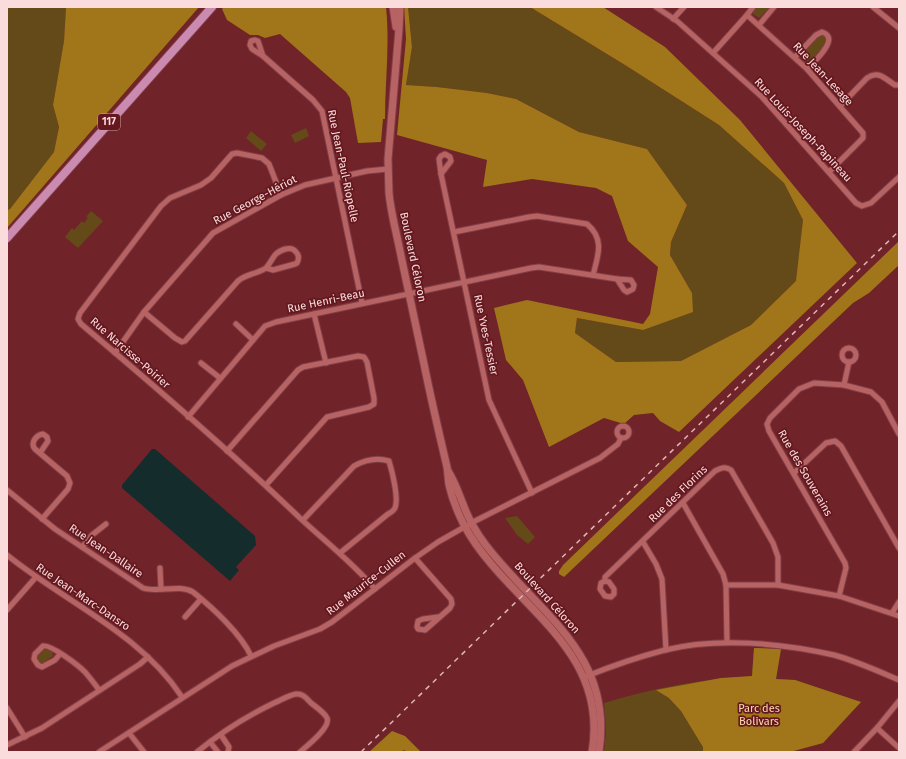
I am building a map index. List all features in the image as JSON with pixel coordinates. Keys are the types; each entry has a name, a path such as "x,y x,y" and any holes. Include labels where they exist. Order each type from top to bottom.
{"main road":[{"name":"117","path":"7,238 212,7"}],"street":[{"name":"Boulevard Céloron","path":"393,7 397,47"},
{"name":"Boulevard Céloron","path":"400,7 400,29 397,47 388,169 390,203 449,484 452,495 468,524 476,544 488,560 562,641 597,693 601,732 599,752"},
{"name":"Rue Louis-Joseph-Papineau","path":"656,7 673,19 762,97 856,202 862,206 871,203 899,177"},
{"path":"673,19 684,7"},
{"path":"713,53 754,7"},
{"path":"759,25 774,7"},
{"path":"876,8 899,28"},
{"name":"Rue Jean-Lesage","path":"747,15 807,69 863,133 863,138 829,172"},
{"path":"795,57 816,34 822,32 827,35 829,39 828,45 807,69"},
{"name":"Rue Jean-Paul-Riopelle","path":"263,56 313,100 321,109 362,303"},
{"path":"840,106 867,78 872,75 878,74 895,85 899,85"},
{"name":"Rue Narcisse-Poirier","path":"281,195 269,164 262,158 237,153 232,154 216,173 206,181 170,198 161,206 80,313 78,319 81,324 266,485 340,553 375,589"},
{"name":"Rue George-Hériot","path":"115,353 144,312 213,233 281,195 305,184 379,169 388,169"},
{"name":"Rue Yves-Tessier","path":"441,174 489,400 532,493"},
{"path":"454,232 534,216 587,224 594,229 599,241 600,249 593,275"},
{"path":"144,312 175,338 182,342 185,341 243,276 266,268 277,253 291,248 298,254 299,259 295,264 273,270 266,268"},
{"name":"Rue Henri-Beau","path":"188,417 265,326 276,322 531,268 539,267 617,279"},
{"path":"314,314 326,363"},
{"path":"236,324 254,340"},
{"path":"227,451 298,370 303,367 358,356 364,357 367,362 374,404 369,407 327,417 266,485"},
{"path":"844,385 849,362"},
{"path":"201,363 220,378"},
{"name":"Rue des Souverains","path":"839,596 846,568 845,563 769,431 767,424 770,418 799,389 814,383 844,385 871,392 882,402 899,434"},
{"name":"Rue Maurice-Cullen","path":"99,752 220,673 251,656 327,626 438,542 468,524 600,458 618,444 621,438"},
{"path":"794,473 826,443 835,441 841,446 899,548"},
{"path":"40,453 68,477 70,483 68,489 42,519"},
{"path":"303,520 354,466 363,461 381,458 388,461 391,469 396,498 395,508 340,553"},
{"name":"Rue des Florins","path":"605,581 605,577 715,471 727,467 731,470 773,543 778,557 778,585"},
{"name":"Rue Jean-Dallaire","path":"7,490 42,519 142,588 187,590 194,592 235,632 251,656"},
{"path":"683,503 723,574 726,585 727,642"},
{"path":"82,547 92,535 106,524"},
{"path":"643,542 656,564 662,579 666,650"},
{"name":"Rue Jean-Marc-Dansro","path":"7,555 36,577 111,626 148,657 164,673 182,697"},
{"path":"415,558 451,599 452,604 450,608 438,617"},
{"path":"160,568 161,589"},
{"path":"7,610 36,577"},
{"path":"726,585 778,585 839,596 899,616"},
{"path":"185,617 201,599"},
{"path":"892,613 899,602"},
{"path":"587,676 666,650 727,642 782,645 834,656 864,665 899,680"},
{"path":"60,654 55,660 42,667 38,665 34,659 35,654 44,645 49,646 82,669 99,690"},
{"path":"7,745 47,725 140,664 148,657"},
{"name":"Boulevard Céloron","path":"587,676 593,714 594,736 592,752"},
{"path":"197,752 210,742 264,708 287,697 299,694 303,695 322,713 326,717 327,721 324,729 300,752"},
{"path":"854,752 877,728 899,701"},
{"path":"7,708 25,737"},
{"path":"877,728 899,748"},
{"path":"129,733 144,752"},
{"path":"221,735 229,747 228,752"},
{"path":"210,742 218,752"}],"green space":[{"path":"7,7 66,7 64,41 53,105 59,127 54,152 10,209 7,210"},
{"path":"66,7 199,7 7,228 7,210 10,209 54,152 59,127 53,105 64,41"},
{"path":"224,7 386,7 387,49 385,119 383,119 381,142 358,143 350,98 346,92 280,34 265,38 258,35 250,35 227,20 222,9"},
{"path":"404,7 408,7 412,47 406,85 487,93 516,99 579,132 647,149 687,205 671,242 670,255 692,293 693,312 643,330 577,318 575,333 616,362 681,361 751,325 796,281 803,220 784,183 719,125 530,7 603,7 665,47 740,120 857,263 679,432 660,421 653,413 634,415 624,424 604,418 549,447 523,380 506,360 494,308 527,300 643,324 650,314 658,267 628,241 612,196 596,188 532,179 483,187 487,160 397,135 406,39"},
{"path":"408,7 530,7 719,125 784,183 803,220 797,281 751,325 681,361 616,362 575,333 577,318 643,330 692,293 670,255 671,242 687,205 647,149 579,132 516,99 487,93 406,85 412,47"},
{"path":"756,7 770,7 759,18 753,14 753,10"},
{"path":"822,35 827,38 827,42 810,62 805,63 802,59 802,55 818,37"},
{"path":"306,128 309,136 295,143 291,135"},
{"path":"251,131 267,144 261,151 246,138"},
{"path":"91,211 103,221 78,248 65,237 72,228 74,230 82,221 84,223 88,218 86,217"},
{"path":"899,241 899,265 869,293 853,303 564,577 559,574 559,571 563,565"},
{"path":"517,516 535,537 528,544 517,535 505,518"},
{"name":"Parc des Bolivars","path":"754,648 781,649 776,679 795,680 861,702 823,743 790,752 604,752 606,730 604,703 677,685 715,679 752,676"},
{"name":"Parc des Bolivars","path":"754,648 781,649 776,679 795,680 861,702 823,743 790,752 703,752 703,747 681,711 669,698 656,690 721,678 752,676"},
{"path":"44,649 52,651 53,656 43,663 40,663 37,660 38,655"},
{"path":"392,731 405,736 421,752 407,752 404,750 402,752 369,752"}],"water":[{"path":"152,449 155,449 255,536 256,545 236,567 239,570 230,581 122,488 122,485"}],"railway":[{"path":"361,752 899,231"}]}
